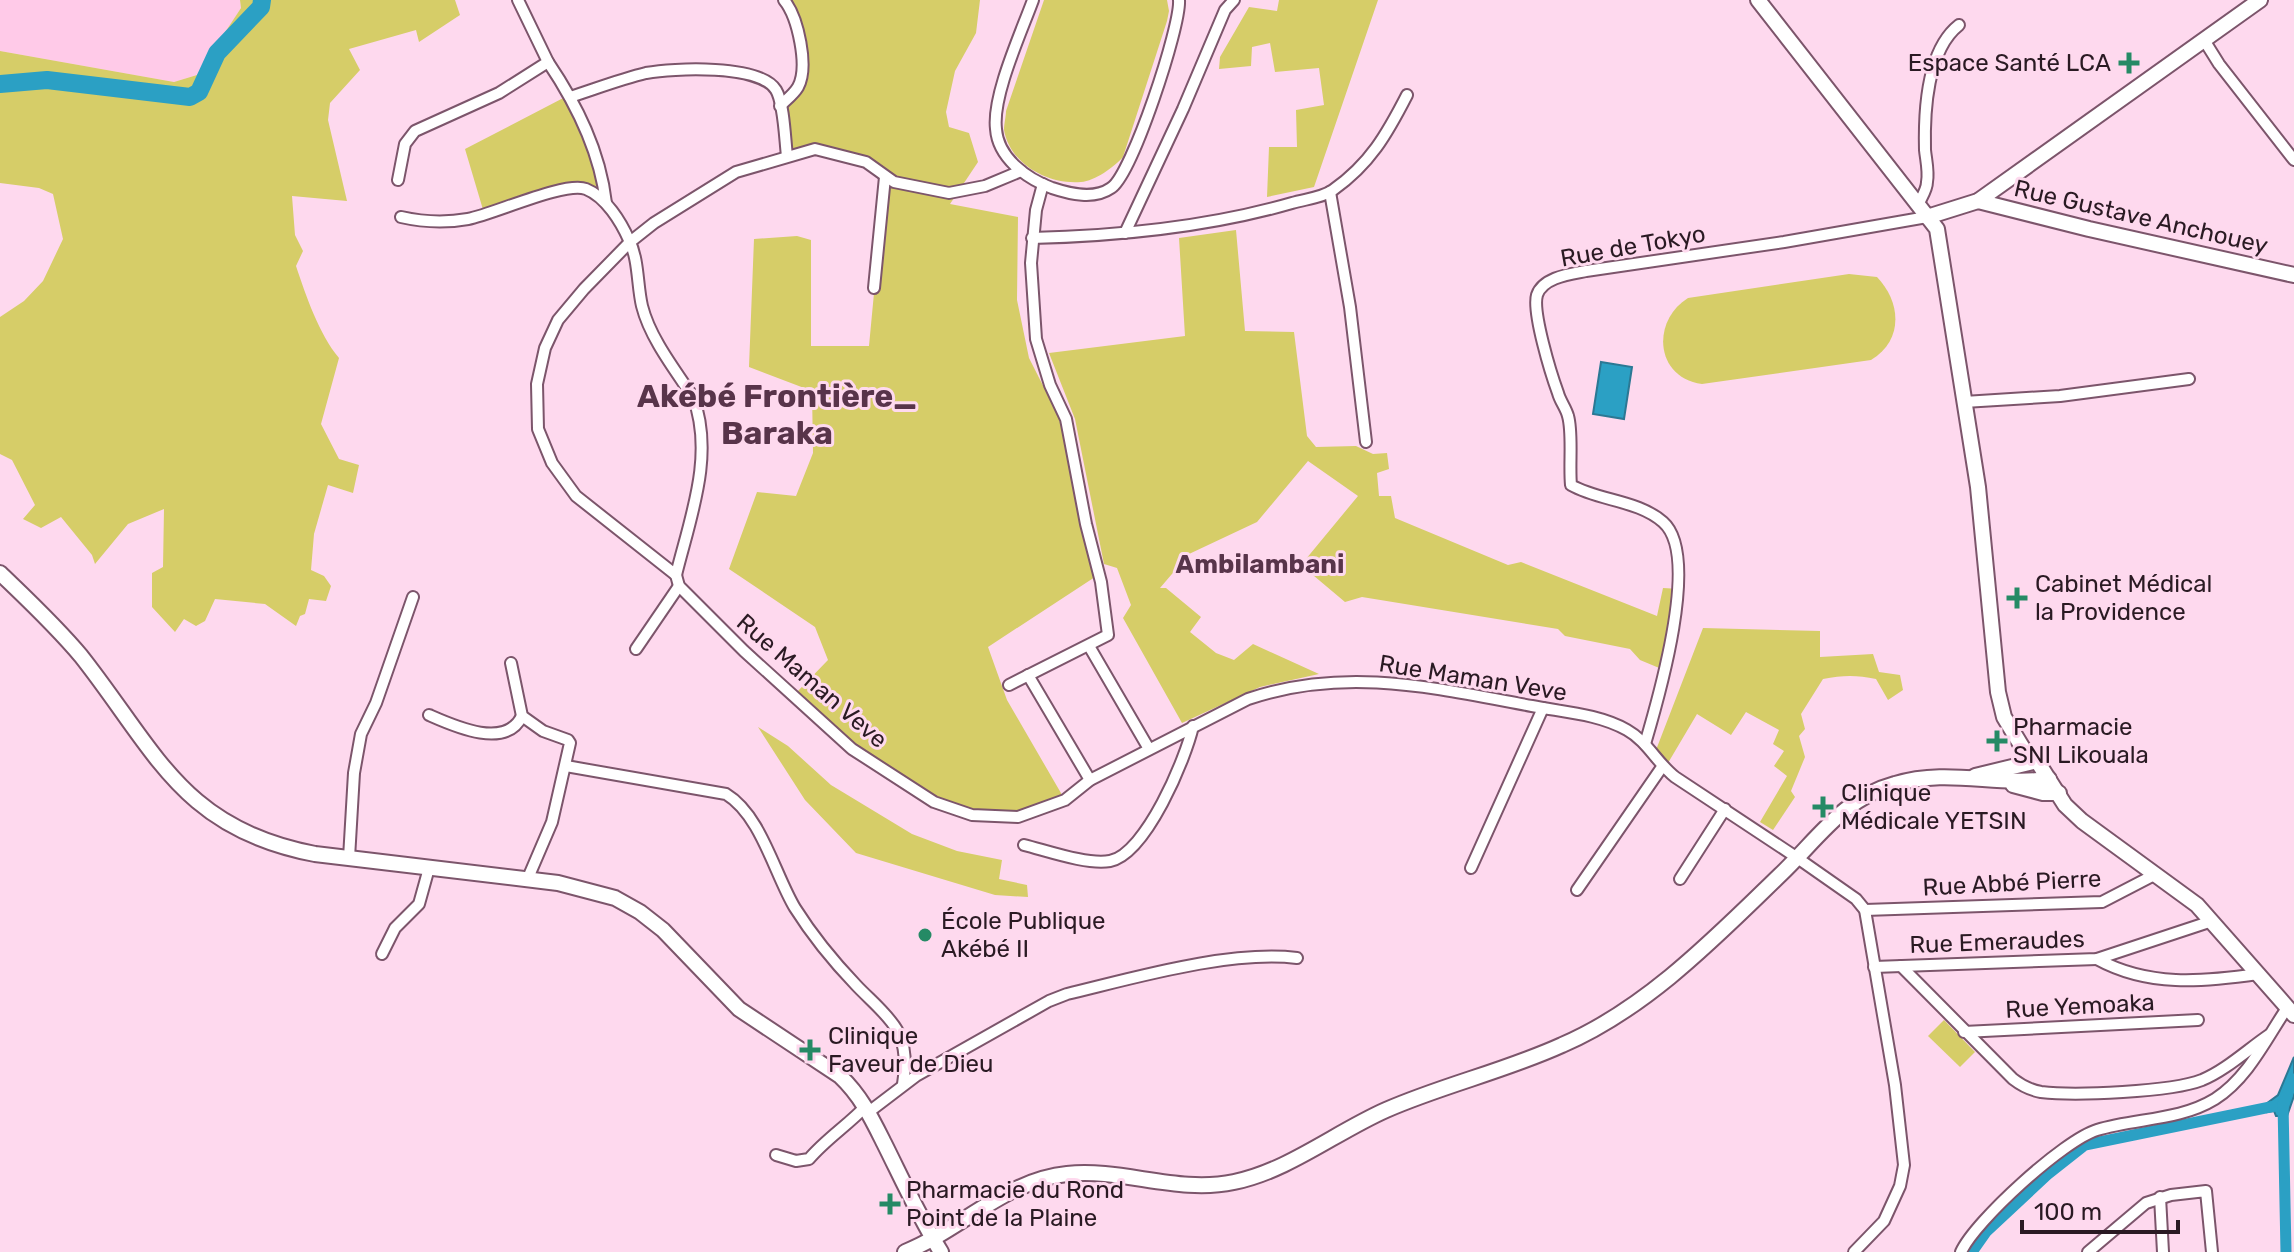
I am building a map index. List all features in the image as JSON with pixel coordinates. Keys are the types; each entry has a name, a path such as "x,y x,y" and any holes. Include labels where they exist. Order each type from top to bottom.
{"main road":[{"path":"1758,0 1937,229 1985,541 1998,692 2004,717 2065,805 2082,821 2181,893 2212,921 2291,1012"},
{"path":"1922,211 1978,201 2260,0"},
{"name":"Rue Gustave Anchouey","path":"1978,201 2294,275"},
{"path":"0,573 81,657 151,754 194,800 220,819 280,848 528,878 587,889 615,898 640,912 663,930 739,1009 840,1076 868,1108 941,1252"},
{"path":"1994,776 2024,750"},
{"path":"1994,776 2037,761"},
{"path":"905,1252 1016,1190 1052,1176 1093,1174 1213,1185 1251,1178 1390,1108 1594,1031 1663,981 1729,923 1840,812 1868,795 1893,784 1932,776 2049,779"},
{"path":"1994,776 2036,792 2059,793"}],"street":[{"path":"518,0 548,62 570,97 597,156 606,203 630,242 647,322 693,397 702,434 696,491 678,580 636,649"},
{"path":"780,106 797,89 802,77 796,25 784,0"},
{"path":"1033,0 1001,92 995,127 998,140 1021,171 1043,184 1072,194 1096,194 1112,188 1125,173 1140,138 1175,24 1179,0"},
{"path":"1125,233 1225,10 1234,0"},
{"path":"1922,211 1928,181 1925,124 1929,87 1943,43 1959,25"},
{"path":"2204,40 2235,86 2294,160"},
{"path":"398,180 405,144 415,131 499,93 548,62"},
{"path":"570,97 647,73 687,70 748,74 769,82 778,92 787,156"},
{"path":"1032,238 1125,233 1261,212 1330,192 1364,164 1386,138 1407,95"},
{"name":"Rue Maman Veve","path":"1021,171 985,186 949,193 894,182 866,162 815,149 725,177 654,223 630,242 584,289 550,334 537,384 538,429 552,463 565,484 678,580 744,651 839,738 934,802 972,815 1018,817 1065,800 1090,780 1193,726 1271,691 1337,680 1387,681 1543,708 1612,723 1629,731 1645,744 1662,767 1856,899 1865,910"},
{"path":"874,288 885,177"},
{"path":"1009,685 1108,635 1101,582 1086,524 1066,419 1050,385 1036,339 1032,238 1043,184"},
{"path":"401,217 419,221 469,219 561,189 585,188 606,203"},
{"path":"1330,192 1350,307 1366,442"},
{"name":"Rue de Tokyo","path":"1645,744 1658,698 1680,585 1673,534 1660,519 1571,485 1568,417 1549,362 1538,318 1537,294 1545,284 1559,277 1586,271 1784,242 1922,211"},
{"path":"1964,402 2060,396 2189,379"},
{"path":"349,858 354,773 361,734 376,703 413,597"},
{"path":"1089,646 1149,749"},
{"path":"429,715 459,728 485,732 510,731 518,725 522,716 511,663"},
{"path":"1028,675 1090,780"},
{"path":"1471,868 1543,708"},
{"path":"522,716 538,728 569,741 552,822 528,878"},
{"path":"1024,845 1081,858 1111,861 1121,856 1137,841 1158,809 1190,743 1193,726"},
{"path":"566,766 719,793 732,798 746,814 770,854 782,886 797,911 841,969 896,1029 902,1041 903,1084"},
{"path":"1577,890 1662,767"},
{"path":"1680,879 1725,809"},
{"path":"382,954 395,928 419,904 429,868"},
{"name":"Rue Abbé Pierre","path":"1865,910 2102,902 2156,874"},
{"path":"1854,1252 1884,1221 1900,1186 1904,1165 1895,1085 1865,910"},
{"name":"Rue Emeraudes","path":"1874,967 2097,959 2212,921"},
{"path":"776,1155 796,1161 809,1159 818,1148 868,1108 903,1084 1049,1001 1067,994 1201,964 1264,956 1297,958"},
{"path":"2097,959 2126,973 2152,979 2258,974"},
{"path":"1901,966 1964,1032 2023,1087 2042,1092 2136,1090 2191,1084 2206,1078 2269,1035"},
{"path":"1961,1252 1971,1235 1999,1206 2070,1143 2098,1129 2183,1113 2213,1100 2237,1082 2269,1035 2291,1012"},
{"name":"Rue Yemoaka","path":"1964,1032 2198,1020"},
{"path":"2088,1252 2146,1203 2160,1197 2206,1191 2212,1252"},
{"path":"2160,1197 2163,1252"}],"shaded area":[{"path":"0,0 240,0 241,8 197,75 174,82 0,51"},
{"path":"240,0 455,0 460,15 419,42 416,30 349,49 360,70 330,103 328,120 347,201 292,196 295,235 303,251 296,266 319,326 339,358 321,424 339,459 359,465 353,493 328,485 314,534 311,570 324,576 331,586 326,601 309,599 305,614 300,616 296,626 265,604 215,599 205,621 196,626 184,619 175,632 152,607 152,573 163,567 164,509 128,524 95,564 92,555 61,517 41,528 23,519 35,505 12,460 0,454 0,317 24,301 43,281 63,239 53,194 39,188 0,183 0,51 174,82 197,75 241,8"},
{"path":"784,0 980,0 976,33 955,71 946,112 949,127 969,133 978,162 950,204 1018,217 1017,300 1029,358 1060,419 1095,577 988,647 1007,700 1065,800 1018,817 972,815 934,802 866,758 796,693 828,660 815,627 729,569 757,492 796,496 813,453 812,391 749,367 754,239 797,236 811,240 811,346 869,346 885,177 866,162 815,149 787,156 780,106 797,89 802,55"},
{"path":"1044,0 1167,0 1167,21 1123,157 1104,173 1086,181 1056,180 1032,170 1014,153 1004,130 1006,111"},
{"path":"1279,0 1378,0 1314,187 1267,197 1269,147 1297,147 1296,110 1324,105 1319,68 1275,72 1270,43 1252,47 1251,66 1219,69 1220,57 1249,7 1277,11"},
{"path":"569,95 585,128 606,203 585,188 484,213 465,149"},
{"path":"1236,230 1245,331 1294,332 1307,436 1316,447 1356,446 1373,454 1387,453 1389,469 1377,473 1379,496 1391,496 1395,518 1508,565 1521,562 1657,616 1663,588 1680,589 1674,660 1664,670 1640,660 1630,649 1565,636 1558,629 1362,597 1345,602 1301,565 1358,496 1308,461 1257,522 1189,554 1160,588 1166,588 1201,617 1190,632 1216,653 1234,660 1253,644 1319,674 1260,687 1182,723 1123,618 1131,605 1117,568 1104,564 1075,419 1049,353 1185,336 1179,238"},
{"path":"1849,274 1877,277 1891,298 1894,309 1894,332 1882,352 1871,360 1702,384 1686,380 1667,360 1664,334 1668,320 1688,298"},
{"path":"1703,628 1820,631 1820,657 1873,654 1879,672 1900,675 1903,690 1888,700 1876,679 1850,676 1823,679 1801,714 1805,729 1799,736 1805,757 1791,791 1795,797 1773,830 1760,822 1787,776 1774,766 1784,751 1773,744 1779,730 1746,712 1731,735 1697,714 1668,763 1656,750"},
{"path":"758,727 788,746 831,785 912,834 957,851 1002,860 999,879 1027,885 1028,897 995,895 856,853 805,800"},
{"path":"1944,1020 1975,1052 1960,1067 1928,1036"}],"water":[{"path":"1601,362 1632,367 1624,419 1593,414"},
{"path":"2294,1057 2294,1096 2287,1116 2276,1116 2274,1111 2267,1112 2266,1104 2278,1095"}],"waterway":[{"path":"0,84 47,80 190,97 199,92 217,53 261,7 262,0"},
{"path":"2286,1252 2283,1104 2294,1079"},
{"path":"1972,1252 1986,1232 2047,1175 2085,1145 2280,1105"}],"place":[{"name":"Espace Santé LCA","path":"2129,63"},
{"name":"Cabinet Médical la Providence","path":"2017,598"},
{"name":"Pharmacie SNI Likouala","path":"1997,741"},
{"name":"Clinique Médicale YETSIN","path":"1823,807"},
{"name":"École Publique Akébé II","path":"925,935"},
{"name":"Clinique Faveur de Dieu","path":"810,1050"},
{"name":"Pharmacie du Rond Point de la Plaine","path":"890,1204"}],"district":[{"name":"Akébé Frontière_ Baraka","path":"777,414"},
{"name":"Ambilambani","path":"1260,564"}]}
